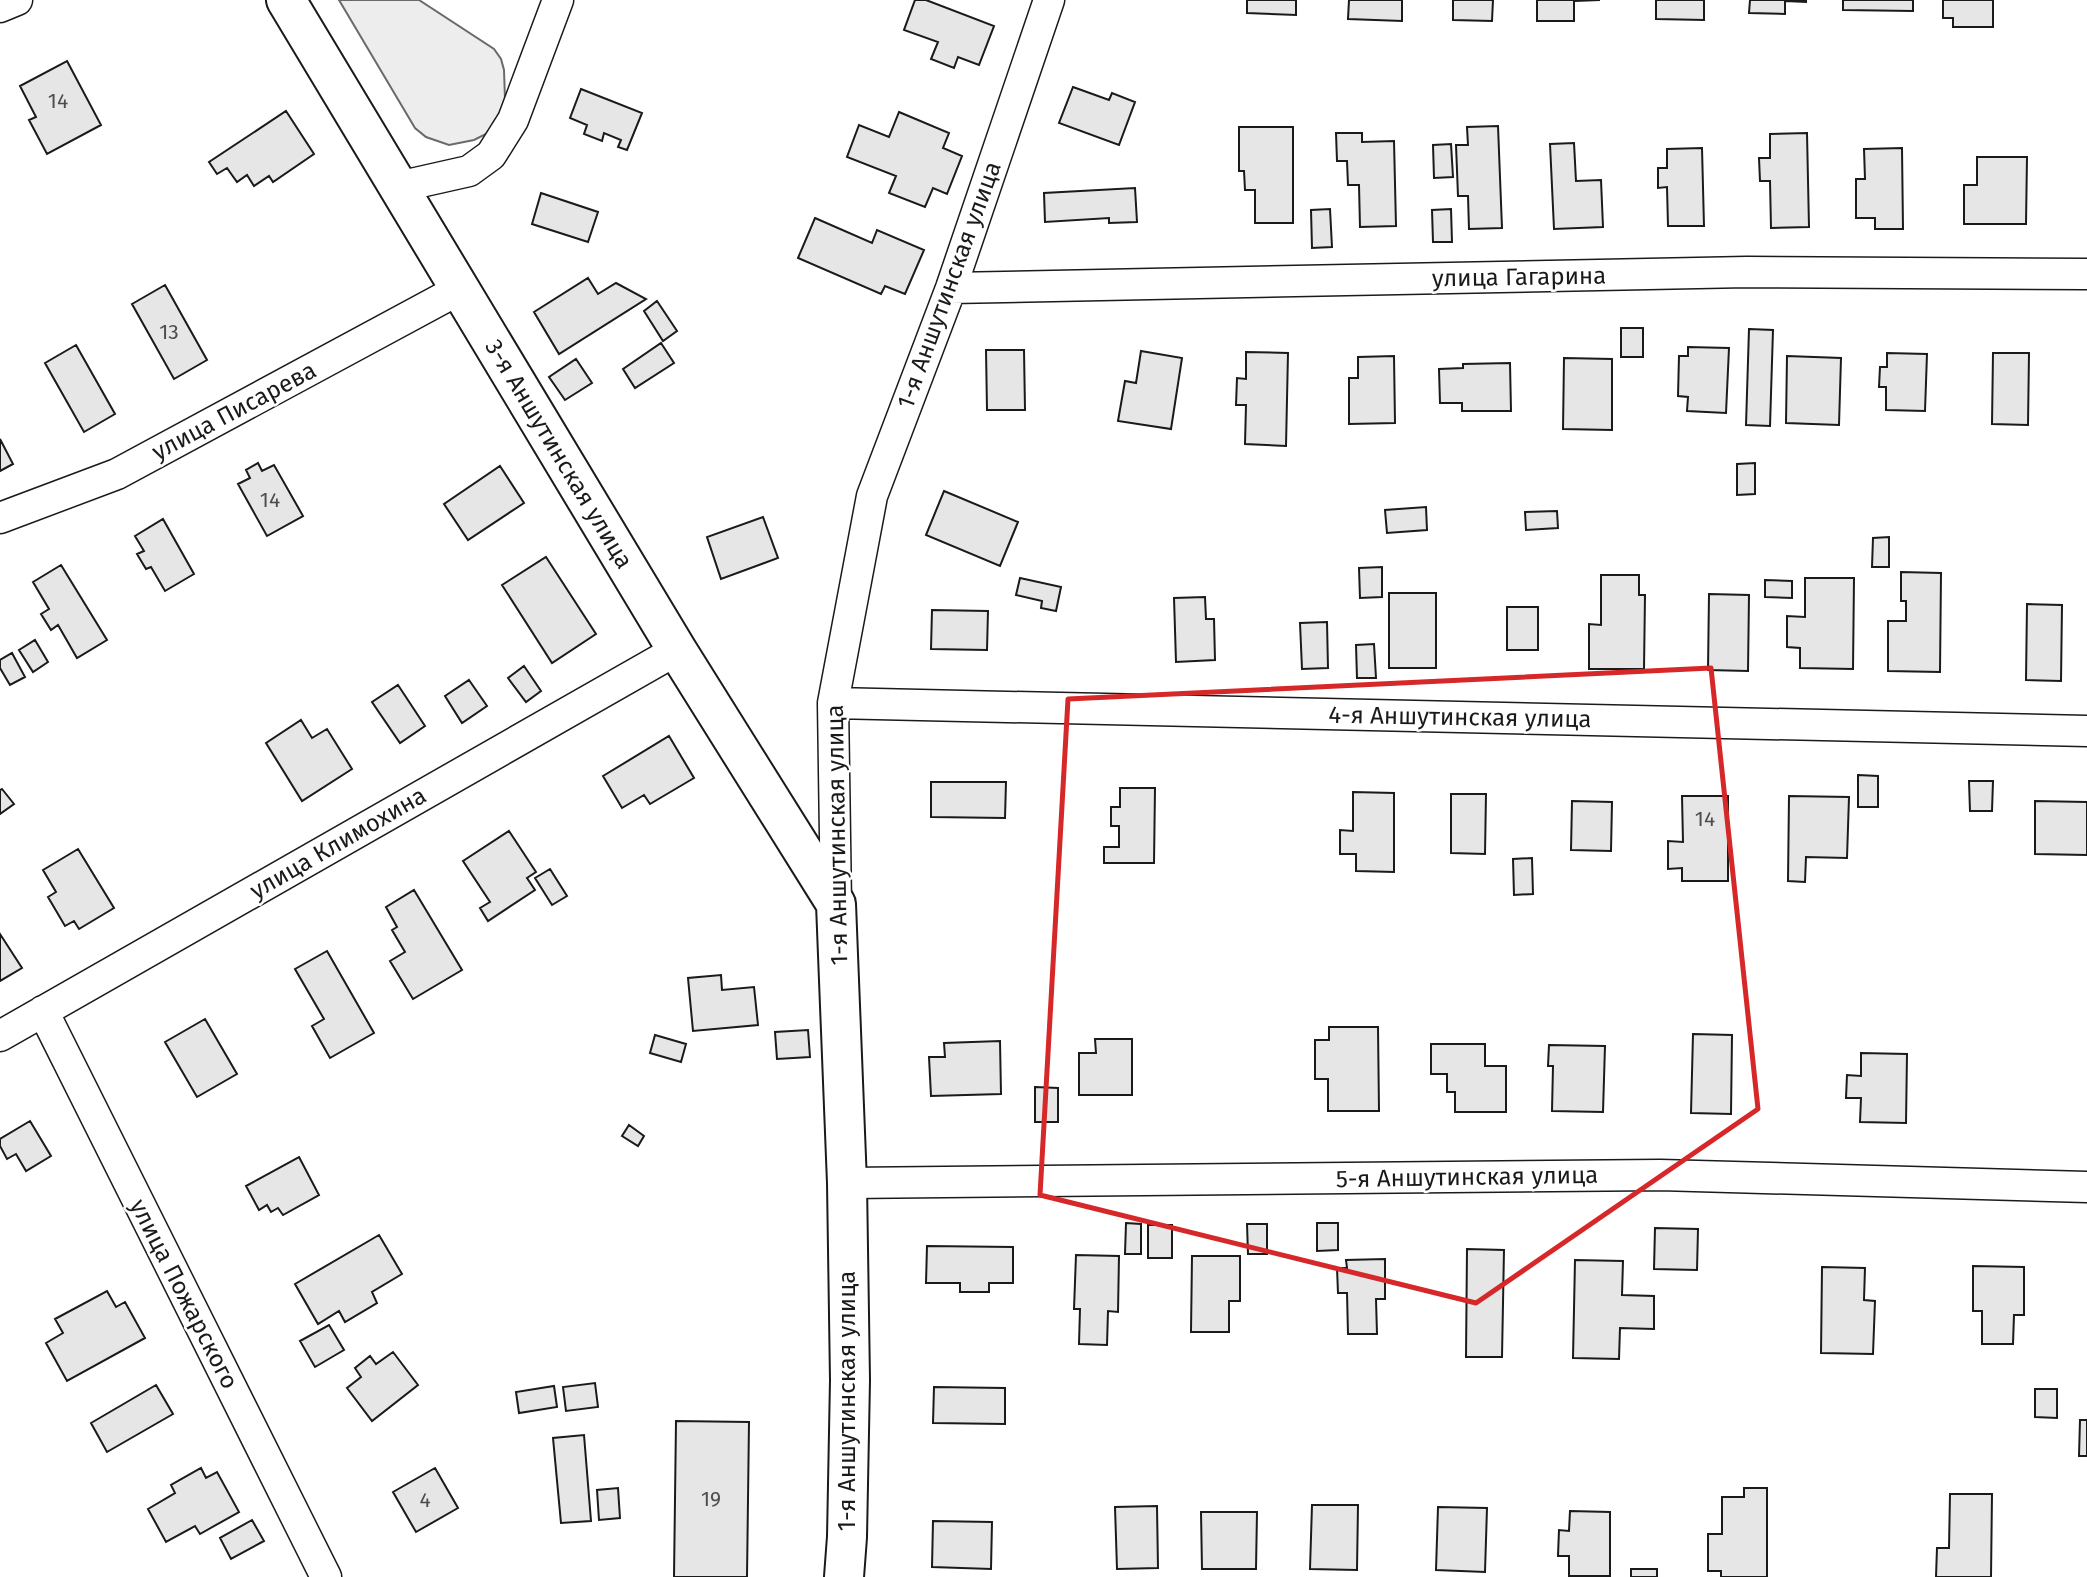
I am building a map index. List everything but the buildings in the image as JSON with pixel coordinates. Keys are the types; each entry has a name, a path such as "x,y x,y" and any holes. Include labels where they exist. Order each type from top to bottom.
{"street":[{"path":"0,7 17,0"},
{"name":"3-я Аншутинская улица","path":"286,0 677,650 836,904"},
{"path":"398,187 469,170 491,155 513,120 558,0"},
{"name":"1-я Аншутинская улица","path":"844,1577 850,1380 833,703 872,496 951,288 1049,0"},
{"name":"улица Гагарина","path":"951,288 1747,272 2087,274"},
{"name":"улица Писарева","path":"0,517 117,474 460,289"},
{"name":"улица Климохина","path":"0,1037 677,650"},
{"name":"4-я Аншутинская улица","path":"833,703 2087,731"},
{"name":"улица Пожарского","path":"43,1011 326,1577"},
{"name":"5-я Аншутинская улица","path":"847,1183 1660,1175 2087,1186"}],"highlighted area":[{"path":"1711,668 1758,1109 1476,1303 1040,1195 1068,699"}],"shaded area":[{"path":"339,0 419,0 494,49 504,70 505,99 496,122 486,134 474,140 449,145 426,137 415,128"}]}
